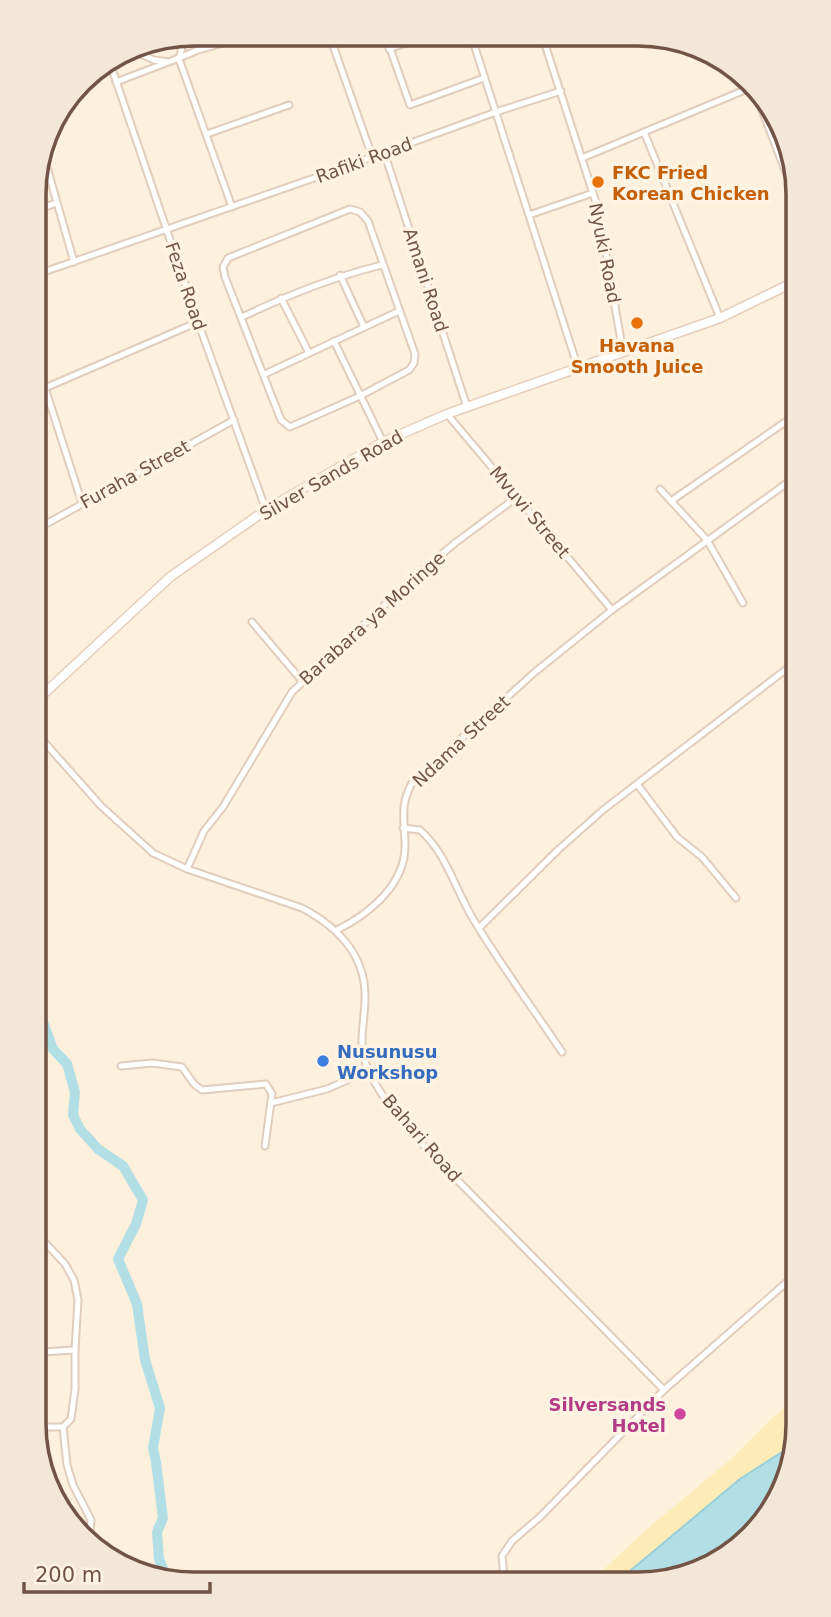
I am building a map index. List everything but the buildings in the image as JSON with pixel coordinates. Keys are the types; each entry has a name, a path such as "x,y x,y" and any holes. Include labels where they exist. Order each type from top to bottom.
{"street":[{"path":"116,82 212,46"},
{"path":"333,46 372,156"},
{"path":"395,46 389,48 410,106 484,78"},
{"path":"474,46 578,368"},
{"name":"Nyuki Road","path":"545,46 593,193 624,352"},
{"path":"182,47 179,59 232,207"},
{"path":"143,55 169,62"},
{"name":"Feza Road","path":"112,69 198,322 266,510"},
{"path":"582,158 744,91"},
{"name":"Rafiki Road","path":"46,271 496,112 561,92"},
{"path":"207,134 289,105"},
{"path":"644,132 720,318"},
{"path":"773,135 781,158"},
{"name":"Amani Road","path":"384,152 467,407"},
{"path":"47,172 74,262"},
{"path":"529,215 593,193"},
{"path":"46,207 56,203"},
{"path":"349,209 360,212 368,221 399,311 415,355 409,370 360,396 290,427 281,420 223,272 228,258 349,209"},
{"path":"242,317 281,298 340,275 382,265"},
{"path":"340,275 365,327"},
{"name":"Silver Sands Road","path":"46,692 170,578 266,510 383,442 447,414 720,318 786,286"},
{"path":"281,298 309,353"},
{"path":"265,374 399,311"},
{"path":"46,388 198,322"},
{"path":"334,341 383,442"},
{"path":"46,391 82,503"},
{"name":"Mvuvi Street","path":"447,414 612,610"},
{"name":"Furaha Street","path":"46,524 234,420"},
{"path":"671,500 786,422"},
{"name":"Ndama Street","path":"337,930 358,918 391,888 401,869 405,849 402,812 405,796 412,783 535,672 612,610 786,484"},
{"path":"660,489 707,540 743,603"},
{"name":"Barabara ya Moringe","path":"187,869 204,831 223,807 292,692 411,580 517,497"},
{"path":"252,622 302,681"},
{"path":"479,928 603,810 786,670"},
{"name":"Bahari Road","path":"46,744 101,806 153,853 187,869 302,908 337,930 354,952 362,974 366,999 362,1046 368,1071 391,1106 428,1149 664,1390"},
{"path":"637,784 677,837 702,857 736,898"},
{"path":"404,828 416,828 425,836 454,878 471,916 562,1052"},
{"path":"121,1066 152,1063 182,1067 202,1090 262,1083 271,1090 265,1146"},
{"path":"271,1103 327,1088 368,1071"},
{"path":"46,1243 65,1264 74,1280 78,1300 75,1389 71,1419 63,1427 46,1427"},
{"path":"503,1572 502,1556 512,1541 540,1517 664,1390 785,1284"},
{"path":"46,1352 75,1350"},
{"path":"63,1427 67,1465 73,1485 91,1520 90,1529"}],"sand":[{"path":"785,1407 783,1451 740,1479 629,1572 601,1572 640,1535 731,1459"}],"water":[{"path":"783,1451 766,1498 755,1514 728,1541 712,1552 685,1564 629,1572 740,1479"}],"waterway":[{"path":"46,1030 53,1049 67,1064 75,1092 73,1115 80,1129 98,1149 123,1166 143,1200 136,1224 118,1259 137,1304 145,1360 160,1408 153,1448 163,1518 157,1532 159,1559 163,1568"}],"place":[{"name":"FKC Fried Korean Chicken","path":"598,182"},
{"name":"Havana Smooth Juice","path":"637,323"},
{"name":"Nusunusu Workshop","path":"323,1061"},
{"name":"Silversands Hotel","path":"680,1414"}]}
